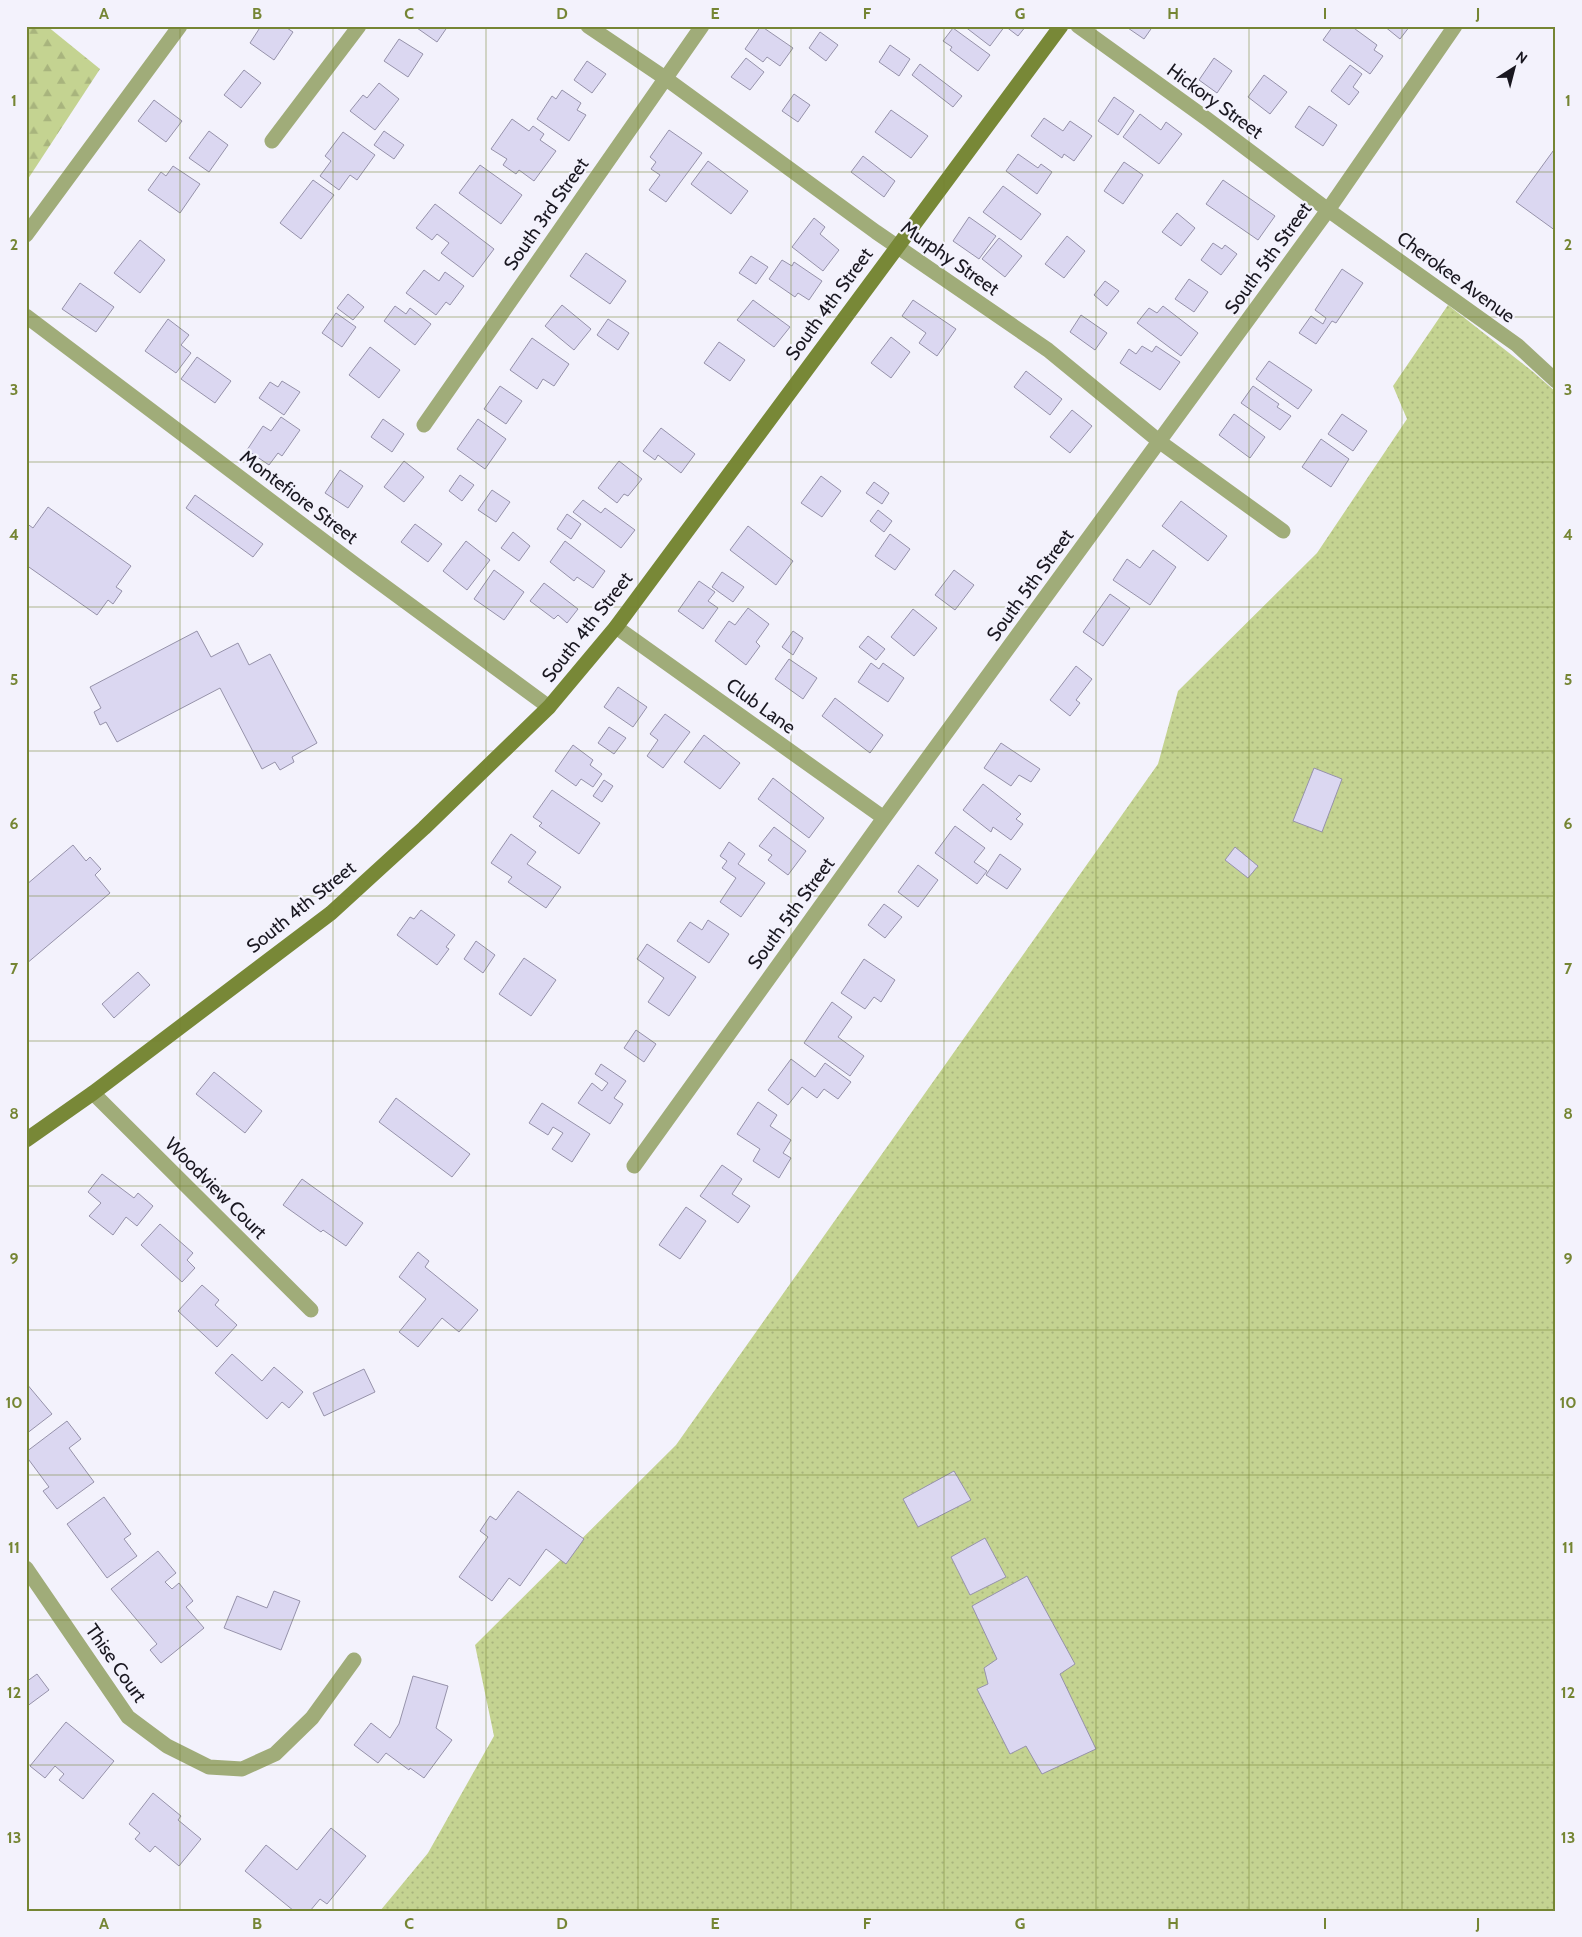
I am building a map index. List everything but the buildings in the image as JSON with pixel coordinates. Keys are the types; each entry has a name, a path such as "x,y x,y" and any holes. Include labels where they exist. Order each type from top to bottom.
{"main road":[{"name":"South 4th Street","path":"26,1140 94,1093 330,913 424,828 549,707 616,627 896,246 1061,26"}],"street":[{"path":"26,235 180,26"},
{"path":"272,142 359,26"},
{"name":"Murphy Street","path":"588,26 665,78 896,246 1048,350 1160,442 1283,531"},
{"name":"South 3rd Street","path":"424,424 702,26"},
{"name":"Hickory Street","path":"1078,26 1207,119 1328,210"},
{"name":"South 5th Street","path":"634,1166 884,818 1328,210 1454,26"},
{"name":"Cherokee Avenue","path":"1328,210 1517,346 1556,381"},
{"name":"Montefiore Street","path":"26,316 357,566 549,707"},
{"name":"Club Lane","path":"616,627 884,818"},
{"name":"Woodview Court","path":"94,1093 311,1310"},
{"name":"Thise Court","path":"26,1568 128,1717 167,1746 209,1767 242,1768 274,1754 312,1718 354,1660"}],"green space":[{"path":"26,26 47,26 100,69 26,182"},
{"path":"1448,305 1556,392 1556,1911 380,1911 428,1853 494,1736 475,1645 676,1445 1158,764 1178,691 1317,553 1407,419 1393,386"}]}
